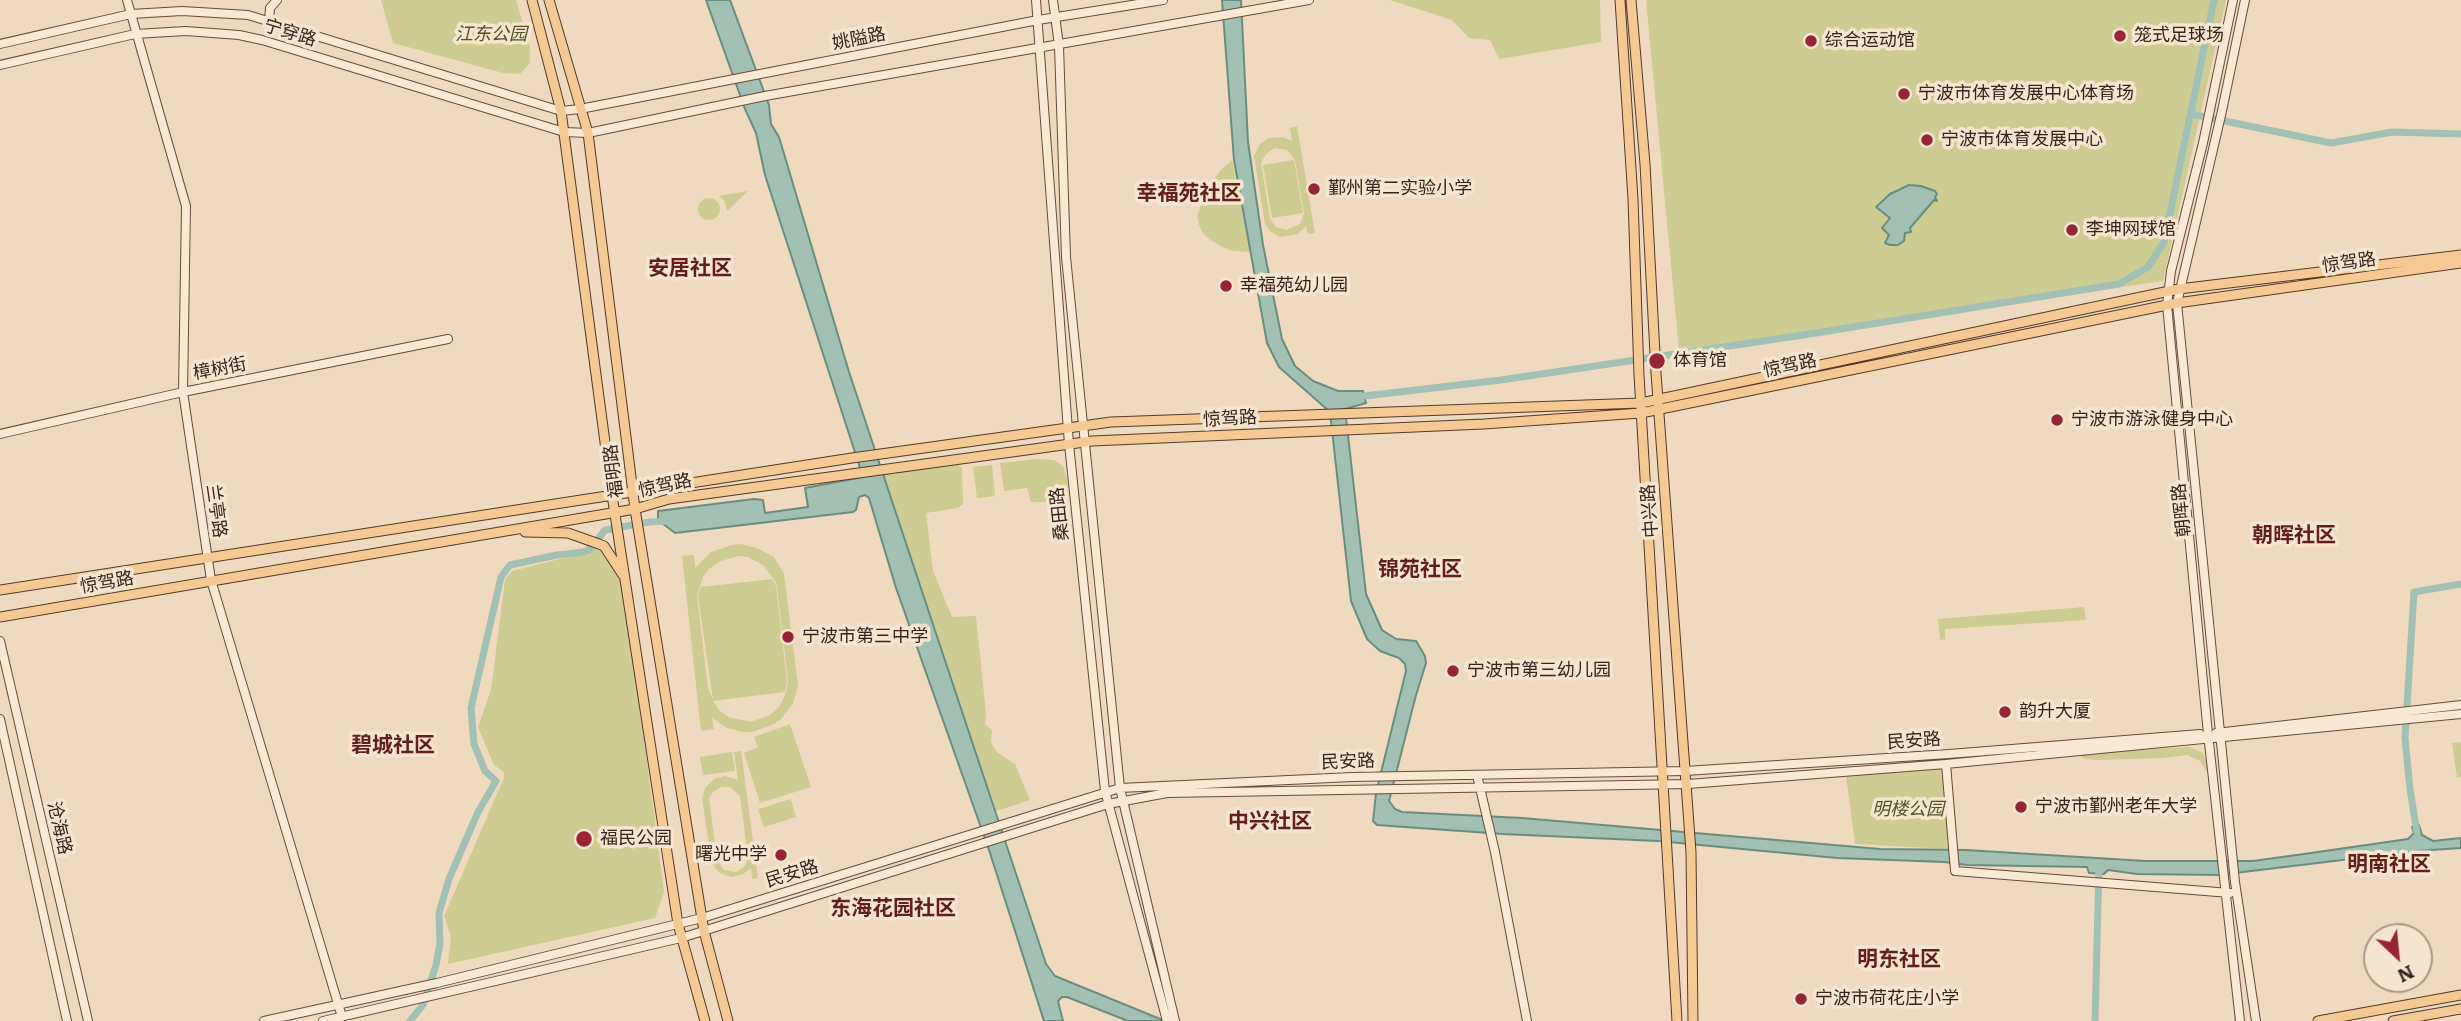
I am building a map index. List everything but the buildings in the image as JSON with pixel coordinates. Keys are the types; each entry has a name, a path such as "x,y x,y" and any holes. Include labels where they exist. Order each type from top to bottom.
{"main road":[{"name":"兰亭路","path":"127,0 186,206 183,392 206,557 342,1017"},
{"name":"宁穿路","path":"269,21 270,8 277,0"},
{"name":"福明路","path":"532,0 561,111 612,495 678,924 705,1021"},
{"name":"福明路","path":"549,0 588,133 635,509 704,931 728,1021"},
{"name":"桑田路","path":"1036,0 1069,444 1105,791 1170,1019"},
{"name":"桑田路","path":"1054,0 1059,46 1066,257 1120,788 1170,1019"},
{"name":"姚隘路","path":"561,111 1038,20 1163,0"},
{"path":"564,132 588,133 765,96 1309,0"},
{"name":"中兴路","path":"1620,0 1677,1021"},
{"name":"中兴路","path":"1631,0 1691,852 1693,1021"},
{"name":"朝晖路","path":"2174,290 2171,271 2207,126 2233,0"},
{"name":"朝晖路","path":"2240,1021 2208,736 2172,304 2222,111 2245,0"},
{"name":"宁穿路","path":"0,44 131,14 182,11 248,15 561,111"},
{"name":"宁穿路","path":"0,65 135,34 186,31 239,35 564,132"},
{"name":"惊驾路","path":"0,617 635,509 669,499 1069,444 1641,413 1658,404 2174,290 2461,255"},
{"name":"惊驾路","path":"0,590 852,458 1111,422 1641,402 1658,404 2172,304 2461,263"},
{"name":"朝晖路","path":"2172,304 2235,882 2256,1021"},
{"name":"樟树街","path":"0,434 183,392 448,339"},
{"path":"503,531 568,533 600,544 626,580"},
{"name":"沧海路","path":"0,641 88,1021"},
{"name":"民安路","path":"2421,714 2461,705"},
{"name":"民安路","path":"264,1021 437,983 702,918 1120,788 1402,776 1685,771 2208,736 2421,714 2461,714"},
{"name":"沧海路","path":"0,719 66,1021"},
{"name":"民安路","path":"323,1021 681,938 1108,804 1167,793 1685,784 1946,764 2208,736"},
{"path":"1946,764 1955,870 2114,884 2225,889 2237,894"},
{"path":"1476,775 1491,836 1527,1021"},
{"path":"2318,1021 2461,995"},
{"path":"2393,1021 2461,1009"}],"green space":[{"name":"江东公园","path":"381,0 516,0 530,47 530,63 520,74 503,73 393,43"},
{"path":"1390,0 1600,0 1601,42 1499,59 1490,40 1469,38 1452,20"},
{"name":"宁波市体育发展中心","path":"1646,0 2226,0 2163,281 1679,350"},
{"path":"1297,126 1315,233 1308,234 1306,226 1298,234 1280,237 1271,232 1265,224 1254,156 1260,144 1269,138 1283,137 1292,141 1290,128","holes":["1275,148 1287,150 1295,160 1304,213 1300,224 1286,230 1276,227 1270,219 1261,163 1266,154"]},
{"path":"1232,160 1250,252 1233,251 1209,239 1202,232 1197,216 1205,193 1220,171"},
{"path":"1294,160 1303,213 1272,218 1263,165"},
{"path":"748,191 727,211 724,200 719,196"},
{"path":"709,198 717,201 720,209 717,217 709,220 701,217 698,209 701,201"},
{"path":"1054,460 1063,466 1068,494 1064,495 1066,515 1058,514 1053,502 1031,502 1027,488 1004,491 1000,463"},
{"path":"953,463 962,467 963,504 958,508 926,513 933,571 952,617 976,616 985,724 992,730 991,742 997,752 1015,764 1030,800 994,812 883,474"},
{"path":"992,465 995,496 977,498 973,467"},
{"name":"福民公园","path":"598,545 624,581 664,892 655,918 448,964 451,936 444,916 504,778 504,772 494,765 478,727 491,690 505,580 512,571 571,556 587,555"},
{"path":"732,545 757,548 774,557 784,574 798,686 793,704 774,724 752,732 742,732 727,728 712,718 714,729 701,731 682,556 694,555 695,568 711,552","holes":["738,556 748,557 763,565 775,581 777,587 788,681 786,693 779,707 770,715 751,722 729,717 720,711 713,701 785,692 787,681 776,586 772,579 701,587 698,596 713,700 708,688 697,596 703,577 709,569 721,561"]},
{"path":"2084,607 2086,620 1945,629 1945,639 1940,640 1938,619"},
{"path":"790,724 811,787 760,803 744,753 758,747 754,737"},
{"path":"2461,742 2461,777 2457,778 2452,743"},
{"path":"2189,747 2203,753 2210,768 2206,771 2200,761 2187,755 2095,760 2082,758 2081,753"},
{"path":"741,751 758,878 752,879 751,868 743,874 731,877 720,873 712,864 702,799 705,788 714,779 725,776 738,780 734,752","holes":["721,787 730,787 740,796 748,857 745,866 736,872 724,870 717,859 709,798"]},
{"path":"732,752 735,771 703,775 700,757"},
{"name":"明楼公园","path":"1942,768 1948,849 1855,844 1846,776"},
{"path":"791,799 796,817 764,827 758,809"}],"shaded area":[{"path":"706,0 730,0 769,105 771,124 779,137 849,372 1046,964 1055,976 1165,1021 1128,1021 1062,997 1058,1001 1063,1021 1044,1021 989,850 896,588 869,498 865,495 859,497 853,512 675,533 658,520 658,511 754,499 763,500 765,513 808,507 805,488 863,477 765,175 756,133"},
{"path":"1222,0 1241,0 1248,142 1263,245 1282,339 1295,366 1313,381 1338,391 1363,391 1366,403 1345,409 1366,594 1382,630 1396,639 1416,641 1425,656 1426,663 1389,801 1395,809 1402,812 1522,818 1880,849 1966,850 2145,861 2253,861 2408,839 2414,833 2412,827 2419,825 2422,835 2433,841 2461,838 2461,848 2218,875 2137,874 2108,870 2104,874 2089,873 2087,867 1967,865 1837,858 1658,841 1377,825 1373,821 1376,793 1406,671 1405,664 1399,658 1380,651 1367,639 1351,601 1330,412 1279,367 1267,343 1234,160"},
{"path":"1909,185 1935,191 1937,201 1934,200 1910,228 1911,232 1905,233 1904,241 1898,245 1890,245 1885,243 1889,235 1882,228 1890,218 1876,207 1890,194"}],"waterway":[{"path":"1356,397 1501,380 2119,284 2148,267 2164,242 2214,0"},
{"path":"2191,114 2331,143 2392,132 2461,134"},
{"path":"410,1021 423,1005 436,965 440,944 439,913 449,879 478,812 496,781 485,771 474,744 471,708 501,577 510,565 584,552 590,549 605,530 669,521"},
{"path":"2417,833 2405,738 2414,592 2461,584"},
{"path":"2095,1021 2099,866"}],"place":[{"name":"笼式足球场","path":"2120,36"},
{"name":"综合运动馆","path":"1811,41"},
{"name":"宁波市体育发展中心体育场","path":"1904,94"},
{"name":"宁波市体育发展中心","path":"1927,140"},
{"name":"鄞州第二实验小学","path":"1314,189"},
{"name":"李坤网球馆","path":"2072,230"},
{"name":"幸福苑幼儿园","path":"1226,286"},
{"name":"体育馆","path":"1657,361"},
{"name":"宁波市游泳健身中心","path":"2057,420"},
{"name":"宁波市第三中学","path":"788,637"},
{"name":"宁波市第三幼儿园","path":"1453,671"},
{"name":"韵升大厦","path":"2005,712"},
{"name":"宁波市鄞州老年大学","path":"2021,807"},
{"name":"福民公园","path":"584,839"},
{"name":"曙光中学","path":"781,855"},
{"name":"宁波市荷花庄小学","path":"1801,999"}],"district":[{"name":"幸福苑社区","path":"1189,194"},
{"name":"安居社区","path":"690,269"},
{"name":"朝晖社区","path":"2294,536"},
{"name":"锦苑社区","path":"1420,570"},
{"name":"碧城社区","path":"393,746"},
{"name":"中兴社区","path":"1270,822"},
{"name":"明南社区","path":"2389,865"},
{"name":"东海花园社区","path":"893,909"},
{"name":"明东社区","path":"1899,960"}]}
